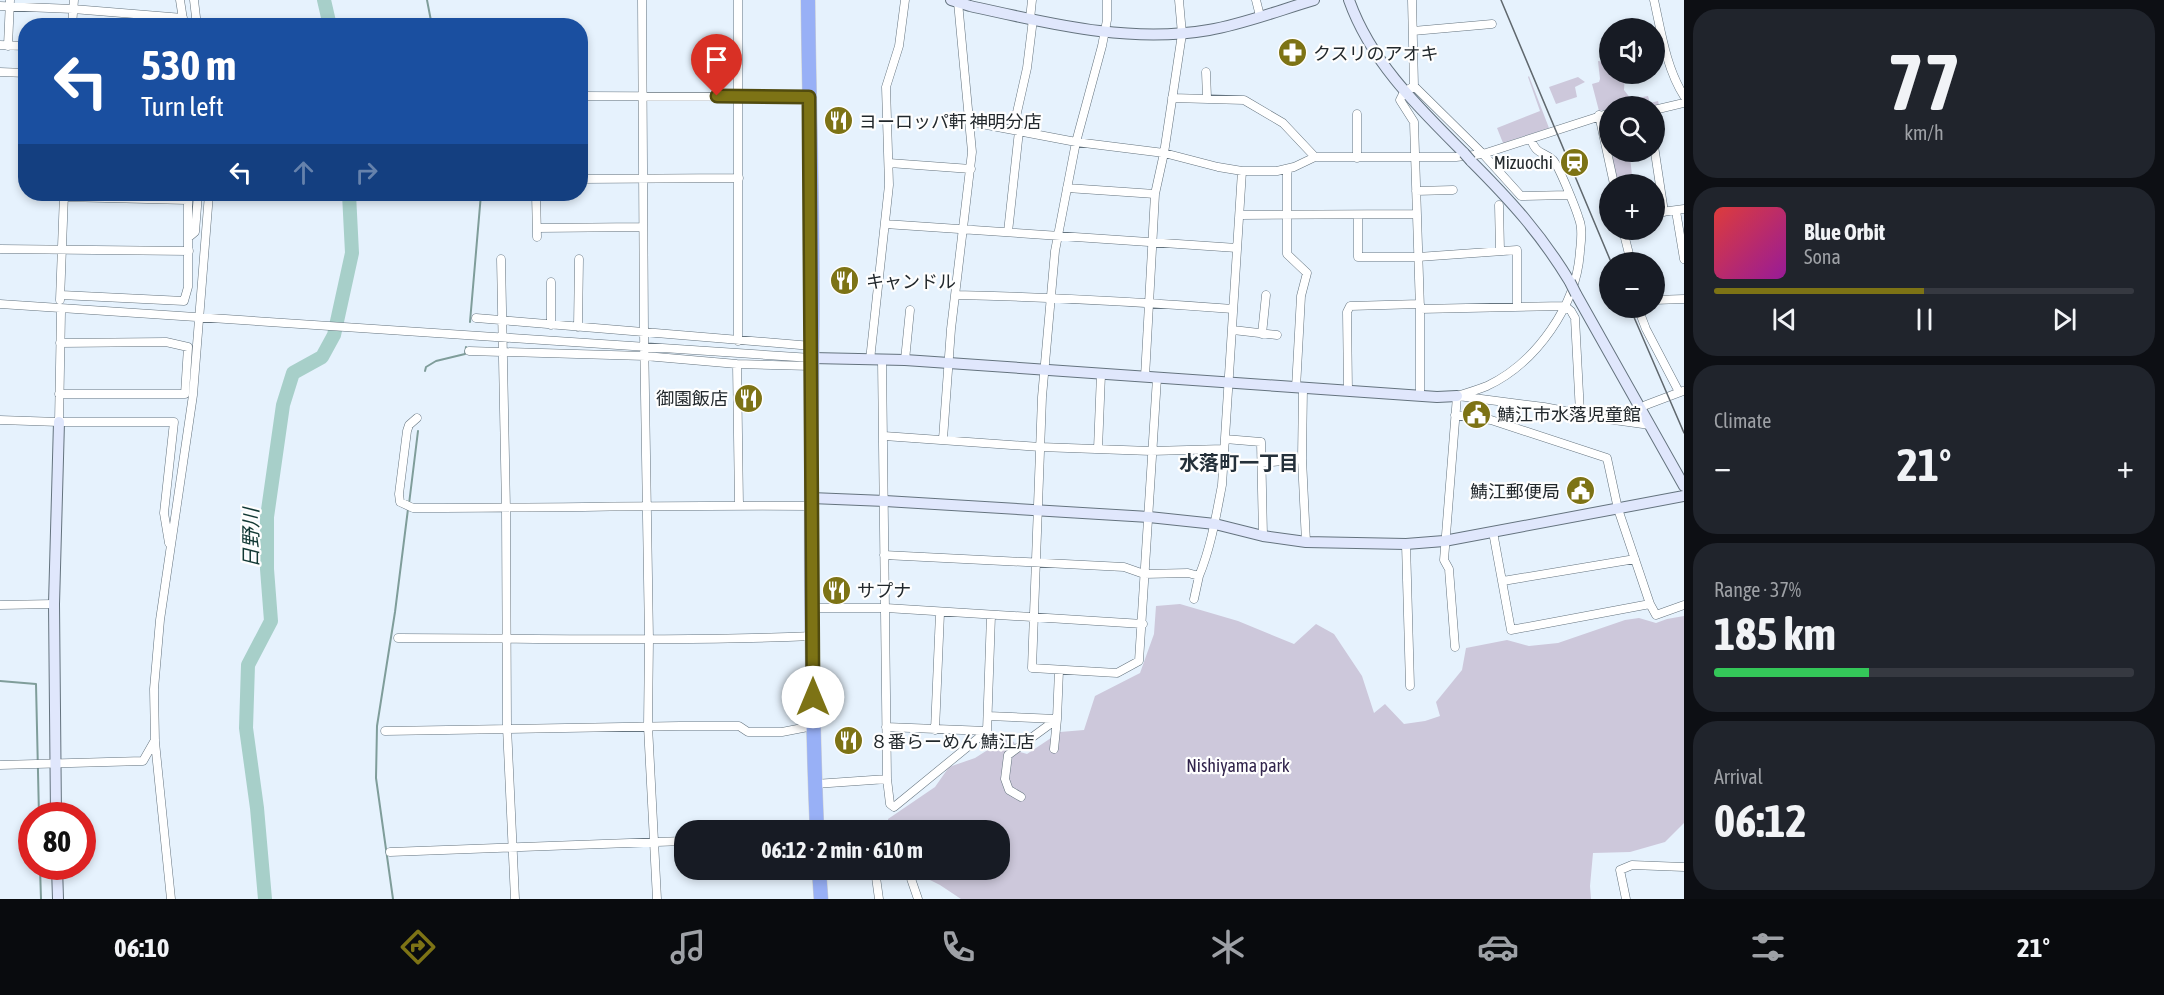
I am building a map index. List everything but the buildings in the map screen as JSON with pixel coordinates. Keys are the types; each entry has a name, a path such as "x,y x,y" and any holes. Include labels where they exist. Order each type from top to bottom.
{"highway":[{"path":"808,0 812,357 811,608 817,820"},
{"path":"820,880 821,899"}],"street":[{"path":"180,0 182,18"},
{"path":"194,0 196,18"},
{"path":"642,0 644,346 650,639 648,726 657,899"},
{"path":"738,0 738,341"},
{"path":"870,360 885,224 889,163 886,87 899,46 905,0"},
{"path":"1008,232 1016,130 1027,68 1032,0"},
{"path":"1107,0 1105,33 1076,142 1058,235 1051,297 1040,447 1032,668 1117,673 1139,661 1157,378"},
{"path":"1145,377 1155,194 1164,153 1182,34 1179,0"},
{"path":"1256,0 1260,16"},
{"path":"943,439 948,363 972,152 962,2 1031,19 1105,33 1182,34 1211,30 1314,0"},
{"path":"1349,0 1369,44 1404,92 1525,217 1547,245 1684,486"},
{"path":"1412,0 1414,86 1483,154 1521,196 1568,195"},
{"path":"1654,0 1668,59 1684,96"},
{"path":"4,46 6,4 74,4 159,18"},
{"path":"1413,31 1492,24"},
{"path":"0,72 18,73"},
{"path":"1206,72 1207,98"},
{"path":"1414,86 1404,92 1400,100 1413,120 1420,307 1420,395"},
{"path":"588,96 809,97"},
{"path":"1172,98 1244,100 1283,123 1315,158"},
{"path":"1665,107 1684,103"},
{"path":"1357,114 1357,158"},
{"path":"970,122 1076,142 1164,153 1218,168 1277,171 1315,158 1466,157 1531,140 1599,115"},
{"path":"1456,396 1488,385 1515,368 1539,345 1565,306 1579,270 1581,232 1579,219 1555,162 1536,151 1531,140"},
{"path":"889,163 971,169"},
{"path":"1287,169 1287,254 1307,273 1301,296 1300,388 1306,542"},
{"path":"1194,599 1215,524 1222,485 1242,171"},
{"path":"588,179 739,178"},
{"path":"1067,188 1155,194"},
{"path":"1416,191 1453,189"},
{"path":"64,201 61,298 184,301 188,287 188,201"},
{"path":"189,237 195,232 197,201"},
{"path":"171,899 155,740 154,689 159,632 193,394 201,318 209,201"},
{"path":"536,201 537,232 643,227"},
{"path":"1499,205 1500,251"},
{"path":"1665,212 1680,210 1684,259"},
{"path":"1240,215 1417,214"},
{"path":"1358,215 1358,257 1517,250 1517,306"},
{"path":"885,224 1237,248"},
{"path":"0,249 189,251"},
{"path":"501,259 506,509 507,728 515,899"},
{"path":"578,327 579,259"},
{"path":"551,282 551,326"},
{"path":"956,295 1051,297 1233,309"},
{"path":"1262,334 1266,295"},
{"path":"1665,300 1684,299"},
{"path":"0,304 397,331 812,357 905,360 1300,388 1456,396 1650,425"},
{"path":"1348,390 1347,312 1350,306 1565,306 1575,318 1580,413"},
{"path":"905,360 910,309"},
{"path":"55,802 54,604 61,312"},
{"path":"476,318 738,341 812,357"},
{"path":"1642,318 1682,391 1646,405"},
{"path":"1233,330 1277,335"},
{"path":"59,394 185,394 188,347 166,342 60,343"},
{"path":"469,351 645,356 736,364 812,357"},
{"path":"882,360 887,779 890,804 894,807 987,731 991,615"},
{"path":"736,364 739,506"},
{"path":"1098,449 1101,374"},
{"path":"1455,647 1449,569 1444,560 1444,541 1452,475 1456,396"},
{"path":"1607,419 1633,410"},
{"path":"1455,415 1491,420 1607,458 1618,509 1650,604 1656,615 1684,604"},
{"path":"417,418 409,425 407,431 400,502 413,508 739,506 885,501 1215,524 1263,536 1306,542 1406,544 1444,541 1684,496"},
{"path":"0,420 174,422 164,513 170,550"},
{"path":"884,436 1040,447 1151,451 1224,449"},
{"path":"1225,439 1262,442 1263,536"},
{"path":"1262,464 1302,459"},
{"path":"1493,532 1511,630 1650,604"},
{"path":"1406,544 1410,686"},
{"path":"884,555 1124,567 1144,574 1188,573 1199,576"},
{"path":"1503,581 1635,559"},
{"path":"0,605 54,604"},
{"path":"811,608 886,609 1143,624"},
{"path":"935,730 940,612"},
{"path":"398,638 575,640 813,636"},
{"path":"1054,749 1059,670"},
{"path":"988,716 1057,719"},
{"path":"1021,796 1009,790 1005,779 1008,755 1057,719"},
{"path":"385,731 739,726 748,732 782,732 813,726"},
{"path":"886,727 987,731"},
{"path":"0,765 142,761 155,740"},
{"path":"815,784 887,779"},
{"path":"390,852 674,841"},
{"path":"1626,899 1620,870 1632,865 1684,867"},
{"path":"57,880 58,899"},
{"path":"876,880 879,899"},
{"path":"911,880 918,899"}],"green space":[{"path":"1529,76 1549,128 1503,143 1497,128 1540,111"},
{"path":"1578,77 1585,82 1575,87 1577,97 1556,104 1549,87"},
{"path":"1599,82 1599,84 1624,84 1624,90 1629,96 1599,96 1599,111 1592,84"},
{"path":"1613,162 1631,162 1632,174 1615,174"},
{"name":"Nishiyama park","path":"1180,604 1238,621 1294,644 1316,624 1334,634 1362,676 1374,713 1385,704 1404,724 1440,716 1436,702 1462,670 1466,648 1507,640 1529,646 1558,643 1625,620 1639,618 1656,623 1684,616 1684,823 1665,842 1630,852 1593,853 1591,899 961,899 930,880 1010,880 1010,820 888,819 935,787 949,767 975,758 1005,739 1014,742 1020,752 1027,754 1060,732 1084,730 1095,696 1140,673 1154,634 1156,606"}],"waterway":[{"name":"日野川","path":"324,0 328,18"},
{"path":"427,0 430,18"},
{"name":"日野川","path":"265,899 257,808 246,728 248,665 271,621 267,569 267,517 283,405 293,373 322,357 334,335 352,253 349,201"},
{"path":"470,322 480,201"},
{"path":"425,371 426,367 436,361 465,354 466,347"},
{"path":"409,504 418,431"},
{"path":"393,899 376,778 377,726 408,509"},
{"path":"0,681 36,684 39,802"},
{"path":"40,880 41,899"}],"tram line":[{"path":"1501,0 1607,252"},
{"path":"1634,318 1684,433"}],"place":[{"name":"クスリのアオキ","path":"1292,53"},
{"name":"ヨーロッパ軒 神明分店","path":"838,121"},
{"name":"Mizuochi","path":"1574,162"},
{"name":"キャンドル","path":"845,281"},
{"name":"御園飯店","path":"749,398"},
{"name":"鯖江市水落児童館","path":"1476,414"},
{"name":"鯖江郵便局","path":"1581,491"},
{"name":"サプナ","path":"836,590"},
{"name":"８番らーめん 鯖江店","path":"849,741"}],"district":[{"name":"水落町一丁目","path":"1239,462"}],"route":[{"path":"717,96 809,97 813,697"}]}
